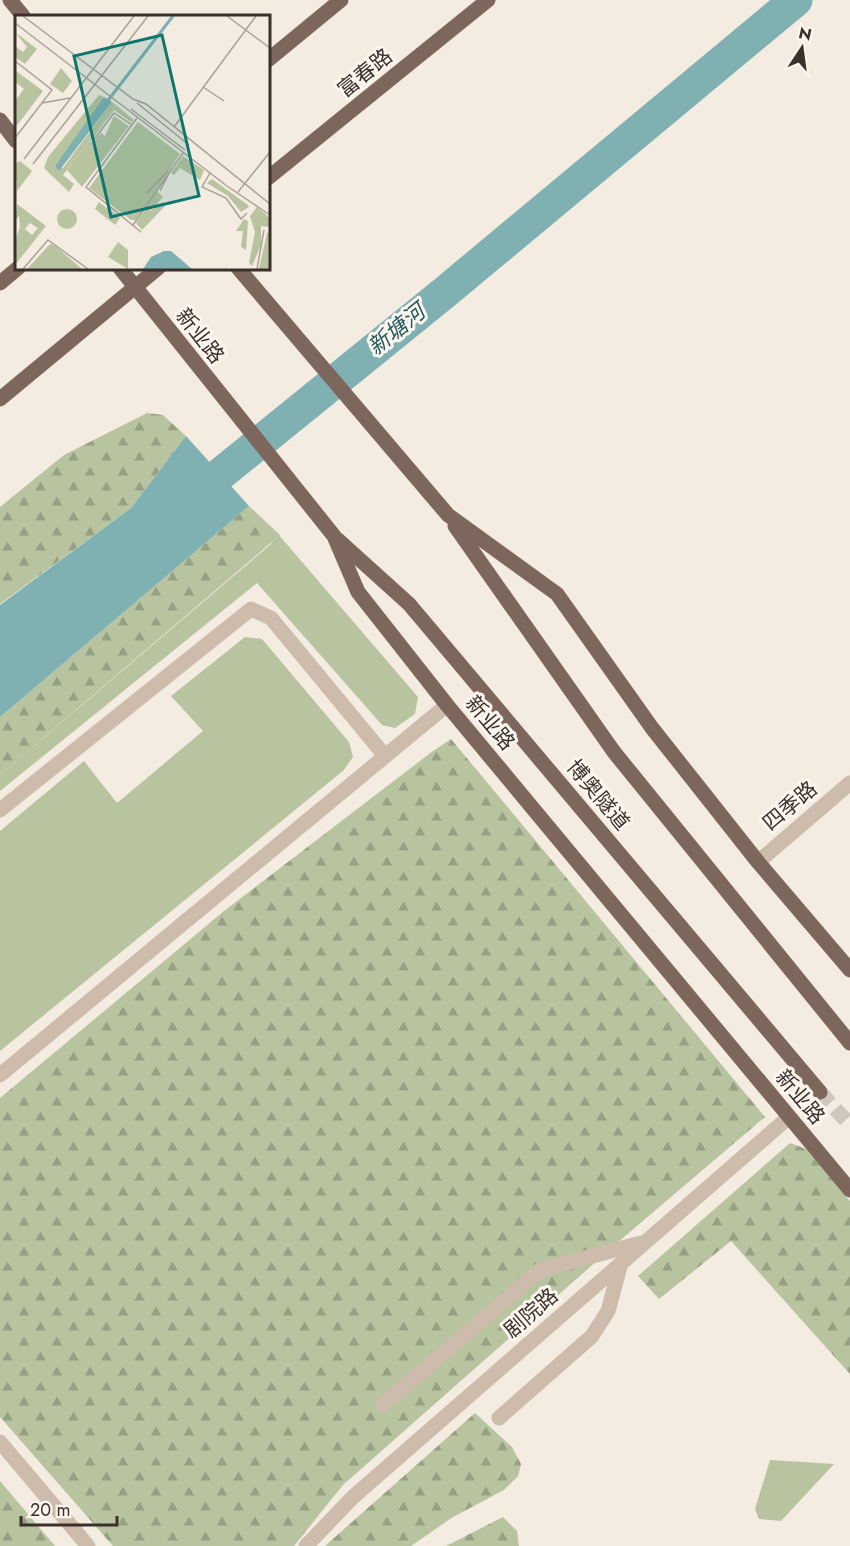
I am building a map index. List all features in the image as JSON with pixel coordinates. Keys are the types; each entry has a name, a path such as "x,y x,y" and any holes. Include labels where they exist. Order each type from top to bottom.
{"main road":[{"path":"10,0 23,15"},
{"path":"270,58 341,0"},
{"name":"富春路","path":"270,176 488,0"},
{"path":"0,120 15,140"},
{"path":"0,284 16,270"},
{"name":"新业路","path":"122,270 334,536 358,592 447,705 850,1190"},
{"path":"0,399 156,270"},
{"path":"240,270 448,515 557,594 652,728 758,862 850,970"},
{"name":"博奥隧道","path":"448,515 614,752 850,1043"},
{"name":"博奥隧道","path":"334,536 409,604 820,1092"}],"street":[{"path":"0,810 251,609 271,618 385,756"},
{"path":"0,1075 447,705"},
{"name":"四季路","path":"758,862 850,783"},
{"name":"剧院路","path":"306,1546 353,1497 789,1117"},
{"path":"382,1405 540,1270 646,1241"},
{"path":"499,1419 592,1336 608,1311 621,1263"},
{"path":"0,1442 88,1546"}],"green space":[{"path":"147,413 163,415 186,436 131,508 0,604 0,507 64,455"},
{"path":"249,506 280,535 0,775 0,717"},
{"path":"278,534 418,697 415,714 395,728 382,725 257,583 0,791 0,775 271,544"},
{"path":"245,637 262,639 349,742 353,757 344,770 0,1051 0,831 84,761 117,803 203,731 171,696"},
{"path":"451,739 765,1117 624,1237 343,1485 294,1546 113,1546 0,1417 0,1098 224,911"},
{"path":"790,1143 806,1149 850,1201 850,1374 731,1241 659,1299 638,1276"},
{"path":"475,1413 512,1447 521,1464 518,1476 504,1490 453,1517 411,1546 325,1546"},
{"path":"770,1460 834,1464 781,1521 759,1519 755,1509"},
{"path":"0,1481 55,1546 0,1546"},
{"path":"503,1517 517,1531 519,1546 446,1546"}],"water":[{"path":"186,436 249,506 0,717 0,605 131,508"}],"waterway":[{"name":"新塘河","path":"186,502 444,293 796,0"}],"tunnel":[{"path":"820,1092 850,1125"}]}
